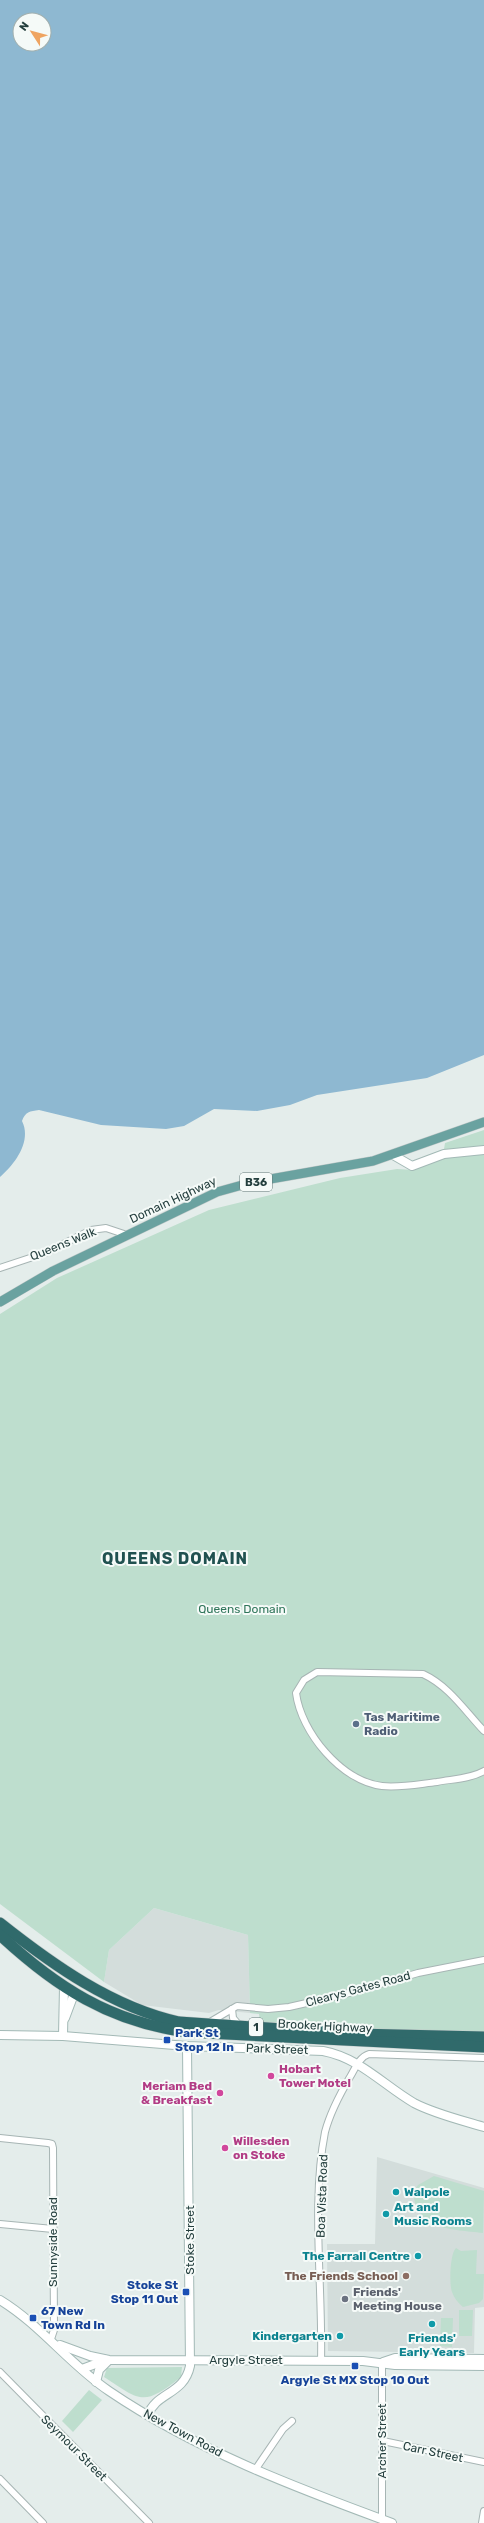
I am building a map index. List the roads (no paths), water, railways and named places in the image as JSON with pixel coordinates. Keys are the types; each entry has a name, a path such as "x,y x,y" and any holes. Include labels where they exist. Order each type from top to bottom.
{"highway":[{"name":"Brooker Highway","path":"0,1923 44,1956 91,1987 145,2013 179,2022 356,2034 484,2037"},
{"name":"Brooker Highway","path":"0,1935 25,1958 74,1994 89,2002 142,2023 187,2032 484,2047"},
{"path":"44,1956 71,1981 74,1994"}],"main road":[{"name":"Domain Highway","path":"0,1302 35,1281 190,1203 234,1187 339,1168 393,1155 484,1122"}],"street":[{"path":"393,1155 412,1166 444,1154 484,1150"},
{"name":"Queens Walk","path":"0,1268 45,1253 91,1230 106,1228 127,1235"},
{"path":"484,1731 450,1693 437,1681 423,1674 317,1672 304,1680 296,1693 300,1711 321,1748 347,1771 371,1783 402,1787 467,1777 484,1771"},
{"name":"Clearys Gates Road","path":"201,2024 222,2017 232,2009 242,2005 268,2008 289,2007 342,1995 418,1973 484,1960"},
{"path":"63,2036 64,1987"},
{"path":"63,2023 74,1994"},
{"path":"68,2009 76,2002 89,2002"},
{"path":"232,2009 233,2018 240,2026"},
{"name":"Park Street","path":"0,2035 63,2036 187,2046 323,2051 360,2061 419,2105 484,2128"},
{"name":"Stoke Street","path":"148,2415 153,2404 174,2391 184,2382 190,2363 187,2046"},
{"path":"360,2061 372,2054 484,2058"},
{"name":"Boa Vista Road","path":"321,2361 319,2210 322,2156 331,2115 360,2061"},
{"name":"Sunnyside Road","path":"0,2138 52,2144 53,2341"},
{"path":"0,2224 52,2229"},
{"name":"New Town Road","path":"0,2300 53,2341 96,2382 148,2415 255,2470 392,2523"},
{"name":"Argyle Street","path":"53,2341 90,2356 109,2360 190,2363 321,2361 382,2362 395,2365 484,2366"},
{"name":"Argyle Street","path":"382,2362 395,2358 484,2359"},
{"path":"96,2382 99,2370 109,2360"},
{"name":"Argyle Street","path":"82,2369 109,2360"},
{"name":"Archer Street","path":"382,2362 382,2519"},
{"name":"Seymour Street","path":"0,2372 149,2523"},
{"path":"255,2470 283,2429 292,2421"},
{"name":"Carr Street","path":"383,2441 484,2462"},
{"path":"0,2479 43,2523"},
{"path":"482,2523 484,2511"}],"water":[{"path":"0,0 484,0 484,1055 427,1078 317,1095 290,1105 257,1111 214,1109 184,1126 166,1129 101,1125 39,1110 28,1112 22,1121 25,1129 23,1144 16,1159 0,1177"}],"place":[{"name":"Tas Maritime Radio","path":"356,1724"},
{"name":"Park St Stop 12 In","path":"167,2040"},
{"name":"Hobart Tower Motel","path":"271,2076"},
{"name":"Meriam Bed & Breakfast","path":"220,2093"},
{"name":"Willesden on Stoke","path":"225,2148"},
{"name":"Walpole","path":"396,2192"},
{"name":"Art and Music Rooms","path":"386,2214"},
{"name":"The Farrall Centre","path":"418,2256"},
{"name":"The Friends School","path":"406,2276"},
{"name":"Stoke St Stop 11 Out","path":"186,2292"},
{"name":"Friends' Meeting House","path":"345,2299"},
{"name":"67 New Town Rd In","path":"33,2318"},
{"name":"Friends' Early Years","path":"432,2324"},
{"name":"Kindergarten","path":"340,2336"},
{"name":"Argyle St MX Stop 10 Out","path":"355,2366"}],"district":[{"name":"QUEENS DOMAIN","path":"175,1558"}],"park label":[{"name":"Queens Domain","path":"242,1609"}]}
